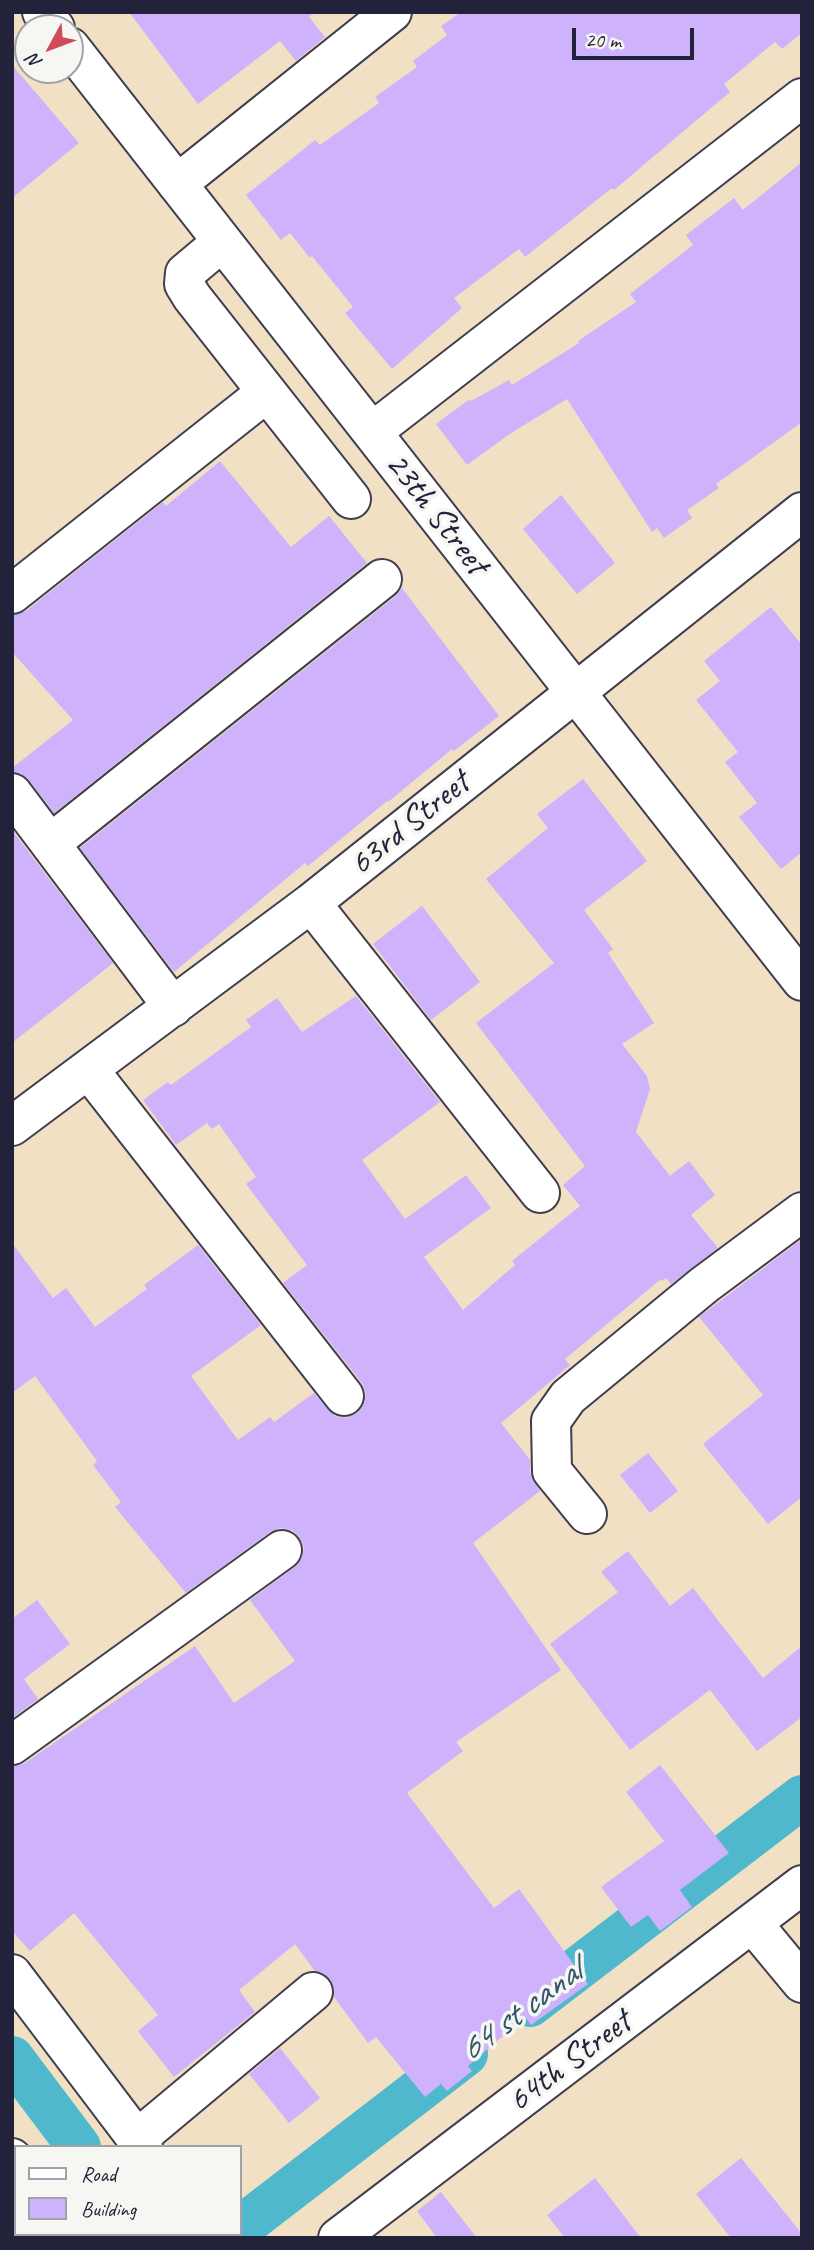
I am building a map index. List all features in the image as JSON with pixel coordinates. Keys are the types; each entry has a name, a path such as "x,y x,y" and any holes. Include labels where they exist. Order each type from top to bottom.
{"street":[{"path":"177,184 392,12"},
{"name":"23th Street","path":"84,65 575,692 798,968"},
{"path":"372,432 802,98"},
{"path":"222,242 185,273 184,284 351,499"},
{"path":"12,594 267,392"},
{"name":"63rd Street","path":"12,1126 311,903 802,512"},
{"path":"51,843 382,579"},
{"path":"12,793 173,1007"},
{"path":"311,903 540,1193"},
{"path":"89,1070 344,1396"},
{"path":"587,1514 552,1471 551,1421 568,1397 704,1285 802,1212"},
{"path":"12,1745 282,1550"},
{"name":"64th Street","path":"338,2238 802,1885"},
{"path":"753,1924 802,1983"},
{"path":"12,1974 140,2143 313,1992"}],"building":[{"path":"129,12 315,12 309,17 325,37 296,61 280,41 198,104"},
{"path":"461,12 802,12 802,33 782,49 775,42 724,84 730,92 614,190 612,188 525,257 519,249 454,298 462,308 392,369 345,313 353,307 312,256 310,258 290,233 281,240 246,195 315,140 320,145 379,103 375,97 417,67 413,61 447,35 441,26"},
{"path":"12,65 14,84 28,84 79,143 12,198"},
{"path":"802,162 802,422 716,484 719,488 687,510 692,518 664,538 657,528 652,532 567,399 511,433 467,465 436,424 470,399 471,401 509,380 512,385 579,343 578,341 636,302 630,294 693,245 686,235 734,198 743,210"},
{"path":"220,461 291,547 329,516 367,563 54,813 29,780 21,773 12,772 12,768 73,720 12,652 12,615 26,611 163,502 166,506"},
{"path":"561,495 615,563 577,594 523,529"},
{"path":"402,588 499,716 454,751 452,749 308,866 305,863 174,972 80,848 396,596"},
{"path":"771,607 802,645 802,852 781,869 739,817 757,803 725,762 738,752 696,700 720,681 704,661"},
{"path":"583,779 647,861 584,910 613,949 608,953 654,1023 622,1044 647,1076 650,1089 636,1132 670,1176 689,1161 715,1195 691,1215 718,1248 671,1284 666,1278 662,1281 661,1279 565,1359 570,1365 501,1423 530,1460 530,1472 540,1491 473,1543 561,1670 456,1742 463,1751 407,1793 494,1908 519,1889 588,1984 531,2025 525,2017 468,2066 472,2071 447,2091 441,2084 425,2097 376,2037 368,2043 334,1997 330,1979 315,1971 295,1944 239,1990 255,2012 174,2077 138,2031 158,2015 74,1913 30,1951 12,1931 12,1767 25,1763 195,1646 234,1703 295,1661 250,1600 295,1567 302,1558 304,1547 292,1530 280,1528 270,1532 186,1593 115,1507 121,1502 93,1465 97,1461 35,1376 12,1393 12,1243 53,1298 66,1288 95,1327 147,1289 144,1285 198,1245 261,1325 191,1376 238,1440 270,1417 274,1422 314,1393 335,1416 346,1418 358,1413 366,1394 362,1383 283,1283 307,1265 246,1184 256,1177 219,1124 212,1129 207,1123 176,1145 143,1100 168,1082 171,1085 251,1027 246,1020 277,998 302,1032 356,996 440,1102 362,1160 405,1219 466,1175 491,1208 424,1257 463,1310 515,1265 512,1261 580,1206 563,1185 585,1166 476,1023 554,963 486,879 548,828 537,814"},
{"path":"12,830 113,963 12,1043"},
{"path":"422,906 480,982 431,1020 373,944"},
{"path":"802,1239 802,1497 768,1524 703,1444 763,1395 699,1317"},
{"path":"648,1453 678,1491 650,1513 620,1475"},
{"path":"628,1551 670,1606 693,1588 763,1678 802,1646 802,1717 757,1751 710,1690 630,1750 550,1644 618,1592 601,1572"},
{"path":"37,1600 70,1644 24,1679 38,1699 12,1718 12,1619"},
{"path":"660,1765 729,1853 680,1890 692,1907 660,1931 648,1915 631,1927 601,1887 664,1841 626,1792"},
{"path":"280,2048 320,2098 289,2123 249,2074"},
{"path":"741,2158 802,2234 802,2238 731,2238 696,2194"},
{"path":"595,2178 641,2238 565,2238 547,2215"},
{"path":"441,2192 477,2238 437,2238 417,2211"}],"waterway":[{"name":"64 st canal","path":"530,2005 802,1797"},
{"name":"64 st canal","path":"242,2226 466,2054"},
{"path":"12,2058 77,2145"}]}
